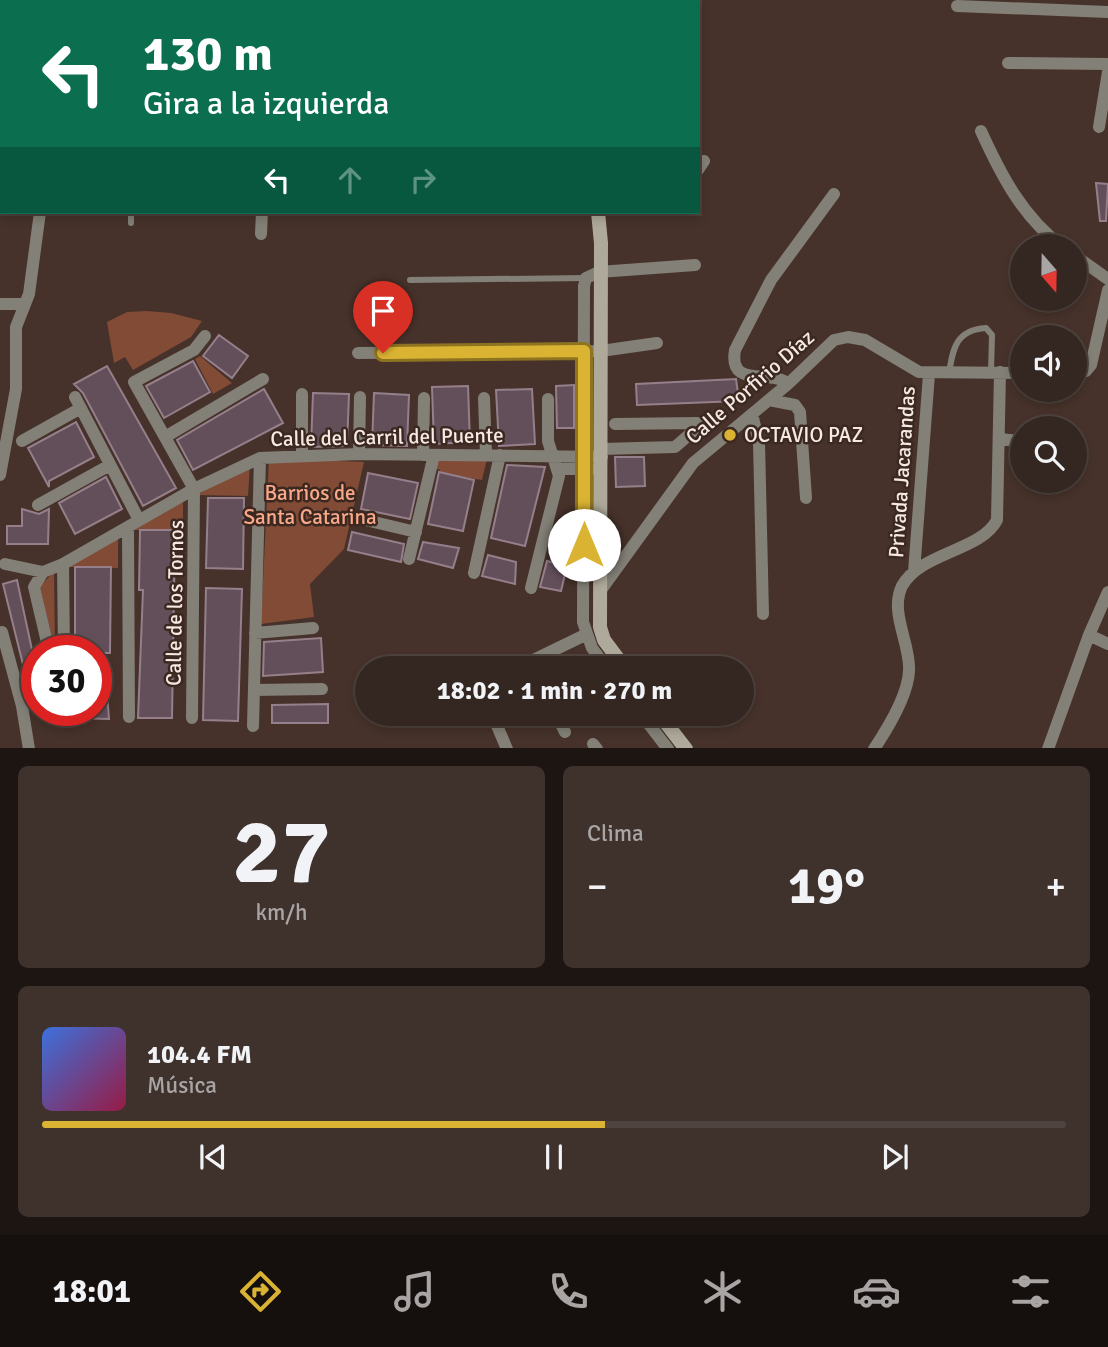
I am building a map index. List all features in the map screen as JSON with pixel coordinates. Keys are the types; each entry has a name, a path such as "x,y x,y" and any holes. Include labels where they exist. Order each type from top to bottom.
{"main road":[{"path":"598,214 601,243 592,275 601,351 600,627 604,640 616,656"},
{"path":"669,726 686,748"}],"street":[{"path":"957,6 1108,12"},
{"path":"1009,63 1108,64"},
{"path":"1099,127 1108,72"},
{"path":"981,131 1005,181 1046,234"},
{"path":"788,384 777,377 756,377 742,373 735,362 735,350 771,280 834,194"},
{"path":"0,475 16,389 16,327 25,304 40,214"},
{"path":"261,234 262,214"},
{"path":"1087,264 1108,279"},
{"path":"599,656 585,635 584,351 592,275 695,265"},
{"path":"1087,370 1091,365 1108,290"},
{"path":"0,304 25,304"},
{"path":"194,489 134,382 194,350 205,336"},
{"name":"Calle Porfirio Díaz","path":"601,590 693,463 788,384 824,347 848,337 873,344 908,368 929,374 1010,373"},
{"path":"358,353 601,351 657,343"},
{"path":"874,748 897,705 909,673 899,597 901,588 914,572 993,527 1000,496 996,372"},
{"name":"Privada Jacarandas","path":"914,572 929,374"},
{"path":"165,436 263,379"},
{"path":"302,394 302,455"},
{"path":"359,454 360,397"},
{"path":"409,559 428,455 424,398"},
{"path":"474,573 493,455 484,398"},
{"path":"531,588 558,484 557,469 551,454 548,398"},
{"path":"769,400 795,405 800,412 806,498"},
{"path":"22,441 78,403 110,465 133,523 129,717"},
{"path":"752,414 759,442 763,614"},
{"path":"557,469 585,469 601,458 675,447 698,427 697,423 615,424"},
{"path":"999,439 1010,440"},
{"name":"Calle del Carril del Puente","path":"43,572 63,564 194,489 260,458 359,454 551,454 601,458"},
{"path":"253,726 260,458"},
{"path":"38,505 110,465"},
{"name":"Calle de los Tornos","path":"192,718 194,489"},
{"path":"357,518 416,532"},
{"path":"5,564 43,572 34,587 45,635"},
{"path":"63,564 64,635"},
{"path":"1048,748 1089,635 1108,592"},
{"path":"255,633 313,628"},
{"path":"1,629 6,668 29,748"},
{"path":"546,656 585,635"},
{"path":"1089,635 1108,644"},
{"path":"254,690 323,689"},
{"path":"497,726 507,748"},
{"path":"562,726 565,732"},
{"path":"651,726 668,748"}],"lane":[{"path":"131,214 131,223"},
{"path":"410,280 592,275"},
{"path":"949,373 954,346 959,336 974,329 986,328 992,335 996,372"}],"green space":[{"path":"127,312 171,313 202,321 191,337 133,370 125,357 114,363 107,322"},
{"path":"200,356 232,383 213,394 195,359"},
{"name":"Barrios de Santa Catarina","path":"269,458 364,462 344,549 310,584 314,617 261,624"},
{"path":"436,459 487,459 482,480 439,473 440,470 434,468"},
{"path":"250,464 248,496 197,495"},
{"path":"183,502 183,530 134,530"},
{"path":"118,537 118,568 69,567"},
{"path":"54,571 55,635 51,635 40,587"}],"building":[{"path":"1096,183 1108,184 1106,221 1100,221"},
{"path":"219,335 248,356 232,378 203,356"},
{"path":"193,361 210,392 164,418 146,386"},
{"path":"107,366 176,488 143,506 83,393 74,384"},
{"path":"736,379 739,401 637,405 636,384"},
{"path":"574,385 574,428 557,428 556,386"},
{"path":"468,386 470,442 434,444 432,387"},
{"path":"264,389 283,423 193,470 177,440"},
{"path":"532,389 535,444 499,446 496,390"},
{"path":"313,393 349,394 347,446 311,447"},
{"path":"374,393 409,395 407,446 372,445"},
{"path":"76,422 94,457 49,481 49,487 28,448"},
{"path":"615,457 644,457 645,486 616,487"},
{"path":"507,465 545,467 525,546 491,538"},
{"path":"439,472 474,480 463,531 428,524"},
{"path":"368,473 418,483 410,519 361,509"},
{"path":"106,477 122,509 75,534 59,503"},
{"path":"208,498 244,498 243,569 206,568"},
{"path":"22,509 39,514 49,509 48,544 7,544 7,526 22,526"},
{"path":"140,530 175,530 172,718 138,718 143,590 139,590"},
{"path":"352,532 404,544 401,562 348,550"},
{"path":"423,542 459,548 453,568 418,559"},
{"path":"488,555 516,562 515,584 482,576"},
{"path":"547,561 567,566 561,591 540,587"},
{"path":"75,567 111,567 110,635 75,635"},
{"path":"17,580 29,635 21,635 21,657 3,584"},
{"path":"206,588 242,589 238,721 203,720"},
{"path":"321,638 323,672 263,676 264,642"},
{"path":"328,704 328,723 272,723 272,705"}],"place":[{"name":"OCTAVIO PAZ","path":"730,435"}],"route":[{"path":"383,353 584,351 584,545"}]}
